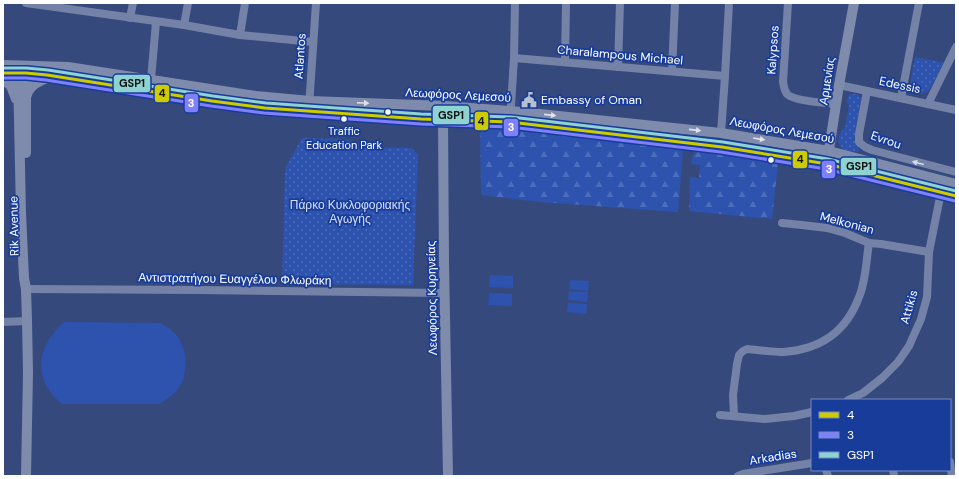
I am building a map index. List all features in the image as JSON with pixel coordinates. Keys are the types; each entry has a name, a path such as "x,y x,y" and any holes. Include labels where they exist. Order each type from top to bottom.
{"main road":[{"name":"Αρμενίας","path":"826,164 854,3"},
{"name":"Λεωφόρος Λεμεσού","path":"3,65 53,76 265,108 309,106 445,106 511,111 721,133 829,151 956,184"},
{"name":"Λεωφόρος Λεμεσού","path":"3,73 22,69 68,67 256,96 309,106 443,120 510,122 722,147 826,164 956,196"},
{"name":"Rik Avenue","path":"22,69 26,98 29,279 26,289"},
{"name":"Rik Avenue","path":"22,69 18,111 27,321 28,373 26,476"},
{"path":"26,98 30,87 41,80 53,76"},
{"path":"3,79 11,86 16,97 18,111"},
{"name":"Λεωφόρος Κυρηνείας","path":"443,120 444,293 448,476"}],"street":[{"path":"26,3 65,5 130,18 184,25 240,35 313,42"},
{"path":"130,18 133,3"},
{"path":"184,25 188,3"},
{"path":"240,35 245,3"},
{"name":"Atlantos","path":"309,106 316,3"},
{"path":"510,122 514,58 515,3"},
{"path":"565,62 566,3"},
{"path":"618,67 620,3"},
{"path":"672,71 676,3"},
{"path":"721,133 729,3"},
{"name":"Kalypsos","path":"788,3 783,82 784,88 791,98 836,104"},
{"path":"901,98 919,3"},
{"path":"150,91 156,22"},
{"path":"928,104 956,47"},
{"name":"Charalampous Michael","path":"514,58 725,76"},
{"name":"Edessis","path":"839,85 956,110"},
{"name":"Evrou","path":"867,90 859,134 859,142 872,150 956,172"},
{"name":"Attikis","path":"852,399 865,396 898,362 909,346 927,297 929,252 941,192"},
{"name":"Melkonian","path":"782,223 802,224 827,228 845,233 869,243 929,252"},
{"path":"734,416 733,395 739,355 747,349 782,352 802,350 831,337 844,324 860,297 869,243"},
{"name":"Αντιστρατήγου Ευαγγέλου Φλωράκη","path":"26,289 444,293"},
{"path":"3,322 27,321"},
{"path":"720,415 765,419 794,416 811,412"},
{"name":"Arkadias","path":"738,476 811,463"}],"green space":[{"path":"915,57 944,63 930,89 923,94 915,93 910,86"},
{"path":"851,94 859,95 861,99 854,140 859,148 859,152 843,150 839,144 839,135 845,128 849,105 847,101 848,96"},
{"path":"480,125 529,129 683,150 678,212 540,202 481,195"},
{"name":"Πάρκο Κυκλοφοριακής Αγωγής","path":"302,138 343,139 372,147 412,148 418,155 413,285 282,284 285,169"},
{"path":"700,149 778,164 772,219 689,211 690,177 699,178 700,165 691,164 693,154"},
{"path":"490,275 513,276 513,288 489,287"},
{"path":"570,280 589,281 588,291 569,289"},
{"path":"569,291 588,292 587,302 568,300"},
{"path":"489,293 512,294 512,306 488,305"},
{"path":"568,303 587,304 586,314 567,312"},
{"path":"64,322 161,323 170,329 181,342 185,354 185,373 183,380 173,394 159,404 62,404 52,394 46,384 42,374 41,363 43,352 48,342"}],"transit line":[{"name":"GSP1","path":"3,68 48,70 266,103 421,114 511,117 723,142 828,159 956,191"},
{"name":"4","path":"3,73 47,75 265,108 421,119 510,122 722,147 827,164 956,196"},
{"name":"3","path":"3,78 46,80 264,113 421,124 510,127 721,152 826,169 955,201"}],"place":[{"name":"Embassy of Oman","path":"529,100"},
{"name":"Traffic Education Park","path":"344,119"}]}
